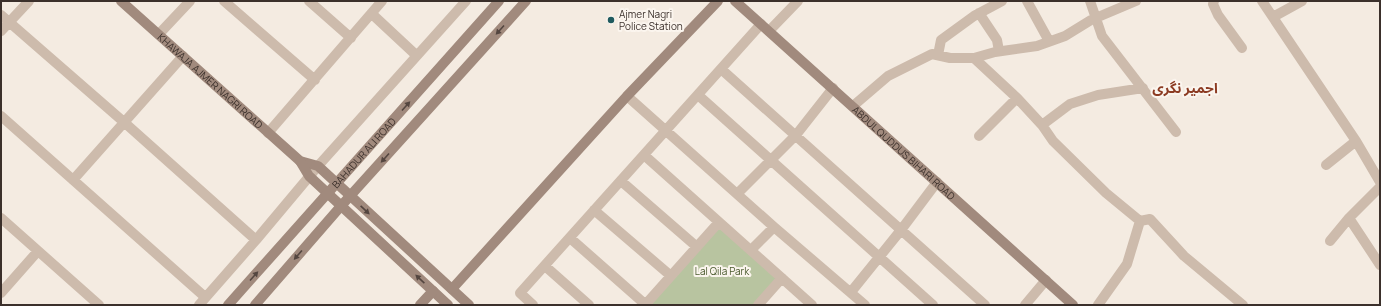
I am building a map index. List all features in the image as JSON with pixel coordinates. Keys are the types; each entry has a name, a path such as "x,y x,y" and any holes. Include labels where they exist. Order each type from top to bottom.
{"main road":[{"name":"KHAWAJA AJMER NAGRI ROAD","path":"121,1 300,160 309,176 433,291 443,303"},
{"name":"BAHADUR ALI ROAD","path":"228,305 499,1"},
{"name":"BAHADUR ALI ROAD","path":"255,305 341,206 526,1"},
{"path":"452,289 627,96 718,1"},
{"name":"ABDUL QUDDUS BIHARI ROAD","path":"735,1 1073,305"},
{"name":"KHAWAJA AJMER NAGRI ROAD","path":"300,160 318,166 469,305"},
{"path":"420,305 433,291"}],"street":[{"path":"1,31 29,1"},
{"path":"159,34 190,1"},
{"path":"224,1 315,80"},
{"path":"309,1 351,38"},
{"path":"268,133 382,1"},
{"path":"1,116 73,180 202,301 256,240 309,176 466,1"},
{"path":"533,305 520,293 721,69 765,28 798,1"},
{"path":"938,55 941,40 979,13 1002,1"},
{"path":"1027,1 1049,41"},
{"path":"1090,1 1102,36 1176,132"},
{"path":"853,106 888,76 932,54 950,58 974,58 999,51 1037,46 1064,36 1096,17 1136,1"},
{"path":"1214,1 1213,4 1218,15 1242,48"},
{"path":"1262,1 1356,141 1380,182"},
{"path":"1273,18 1302,1"},
{"path":"979,13 997,40 999,51"},
{"path":"372,14 416,55"},
{"path":"1,15 256,240"},
{"path":"73,180 183,56"},
{"path":"974,58 1017,98 1042,125 1053,141 1106,193 1140,221"},
{"path":"721,69 985,305"},
{"path":"737,194 796,136 833,88"},
{"path":"1042,125 1070,104 1098,95 1143,88"},
{"path":"698,95 932,305"},
{"path":"627,96 774,227 865,305"},
{"path":"979,136 1017,98"},
{"path":"1326,165 1356,141"},
{"path":"644,155 812,305"},
{"path":"621,181 697,247"},
{"path":"851,292 901,230 937,182"},
{"path":"1330,241 1348,218 1380,187"},
{"path":"594,210 671,276"},
{"path":"1,218 99,305"},
{"path":"1348,218 1380,266"},
{"path":"1140,221 1150,219 1184,256 1243,305"},
{"path":"1098,305 1128,264 1140,221"},
{"path":"570,238 646,305 719,222"},
{"path":"750,250 774,227"},
{"path":"1,293 38,251"},
{"path":"545,266 589,305"},
{"path":"759,305 782,278"},
{"path":"1024,305 1046,280"}],"green space":[{"name":"Lal Qila Park","path":"719,222 782,278 758,305 646,305"}],"place":[{"name":"Ajmer Nagri Police Station","path":"611,20"}],"district":[{"name":"اجمیر نگری","path":"1185,88"}]}
